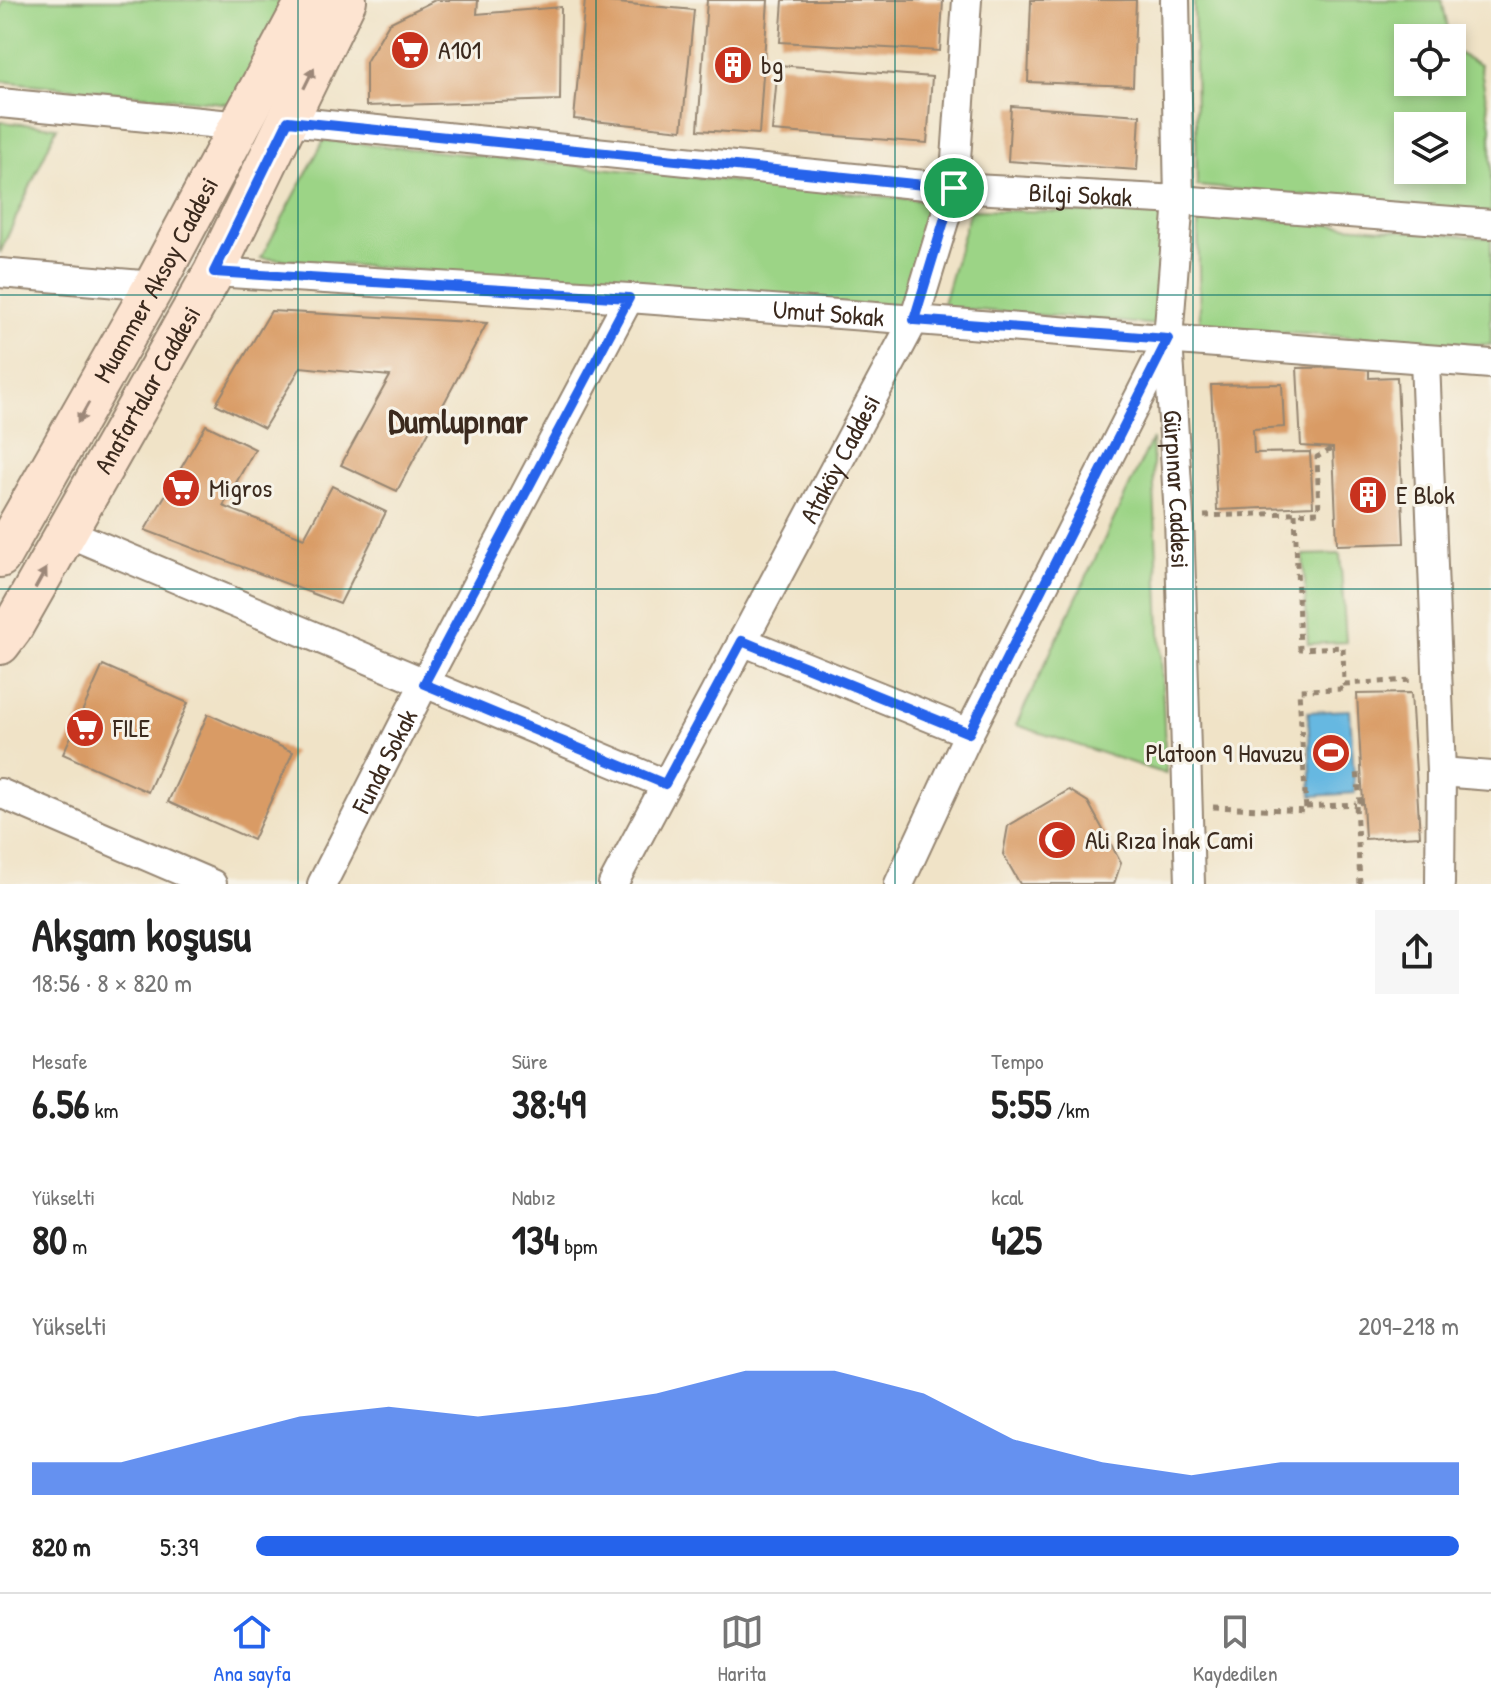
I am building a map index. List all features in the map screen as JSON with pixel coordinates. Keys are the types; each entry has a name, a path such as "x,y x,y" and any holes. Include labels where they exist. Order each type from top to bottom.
{"main road":[{"name":"Muammer Aksoy Caddesi","path":"0,557 154,286 307,0"},
{"name":"Anafartalar Caddesi","path":"0,644 12,628 214,272 346,0"}],"street":[{"name":"Ataköy Caddesi","path":"613,884 914,320 954,188 967,0"},
{"name":"Gürpınar Caddesi","path":"1175,0 1179,200 1168,339 1179,517 1190,884"},
{"path":"0,103 242,126"},
{"name":"Bilgi Sokak","path":"288,121 954,188 1179,200 1491,224"},
{"name":"Umut Sokak","path":"214,272 629,298 1491,364"},
{"path":"0,273 154,286"},
{"name":"Funda Sokak","path":"322,884 424,684 629,298"},
{"path":"899,884 969,733 1168,339"},
{"path":"1425,360 1441,772 1440,884"},
{"path":"66,532 665,784"},
{"path":"742,641 969,733"},
{"path":"1441,772 1491,776"},
{"path":"0,793 212,884"}],"path":[{"path":"1179,517 1319,512 1317,457 1333,448"},
{"path":"1188,806 1306,811 1299,690 1344,689 1343,647 1300,649 1295,513"},
{"path":"1344,684 1437,679"},
{"path":"1306,807 1360,803 1357,771 1361,771"},
{"path":"1356,804 1360,884"}],"green space":[{"path":"3,0 290,0 242,105 0,81 0,10"},
{"path":"1194,0 1442,0 1447,24 1394,24 1394,96 1466,96 1466,58 1480,65 1491,126 1491,213 1197,186"},
{"path":"0,122 57,127 0,253"},
{"path":"324,140 938,202 904,309 261,258"},
{"path":"970,210 1170,214 1158,325 942,307"},
{"path":"1198,214 1491,238 1491,345 1200,328"},
{"path":"1152,439 1166,774 1016,725"},
{"path":"1340,554 1346,642 1308,644 1303,555"}],"water":[{"name":"Platoon 9 Havuzu","path":"1350,710 1355,793 1312,796 1308,712"}],"building":[{"path":"435,0 478,0 477,14 561,7 560,100 366,106 366,62 389,23"},
{"path":"585,0 694,10 682,130 574,119"},
{"name":"bg","path":"707,0 768,0 759,134 698,130"},
{"path":"783,0 943,0 940,51 780,42"},
{"path":"1031,0 1136,0 1133,86 1028,82"},
{"path":"778,65 932,77 927,143 772,131"},
{"path":"1011,106 1140,115 1137,170 1008,161"},
{"path":"271,311 487,323 397,491 341,465 390,376 301,367 264,428 216,404"},
{"name":"E Blok","path":"1369,367 1369,378 1397,377 1404,543 1337,545 1333,448 1301,446 1297,368"},
{"path":"1282,384 1284,427 1253,429 1254,453 1310,452 1313,506 1217,510 1211,385"},
{"path":"206,425 255,449 223,506 304,538 332,486 386,512 340,604 145,530"},
{"path":"103,665 188,703 148,792 63,754"},
{"path":"1411,693 1420,836 1365,839 1357,694"},
{"path":"208,714 293,752 253,840 168,802"},
{"name":"Ali Rıza İnak Cami","path":"1069,790 1088,802 1121,863 1114,884 1020,884 1003,854 1008,826"}],"place":[{"name":"A101","path":"410,50"},
{"name":"bg","path":"733,65"},
{"name":"Migros","path":"181,488"},
{"name":"E Blok","path":"1368,495"},
{"name":"FILE","path":"85,728"},
{"name":"Platoon 9 Havuzu","path":"1331,753"},
{"name":"Ali Rıza İnak Cami","path":"1057,840"}],"district":[{"name":"Dumlupınar","path":"458,421"}],"route":[{"path":"288,121 954,188 914,320 1168,339 969,733 742,641 665,784 424,684 629,298 214,272 288,121"}]}
